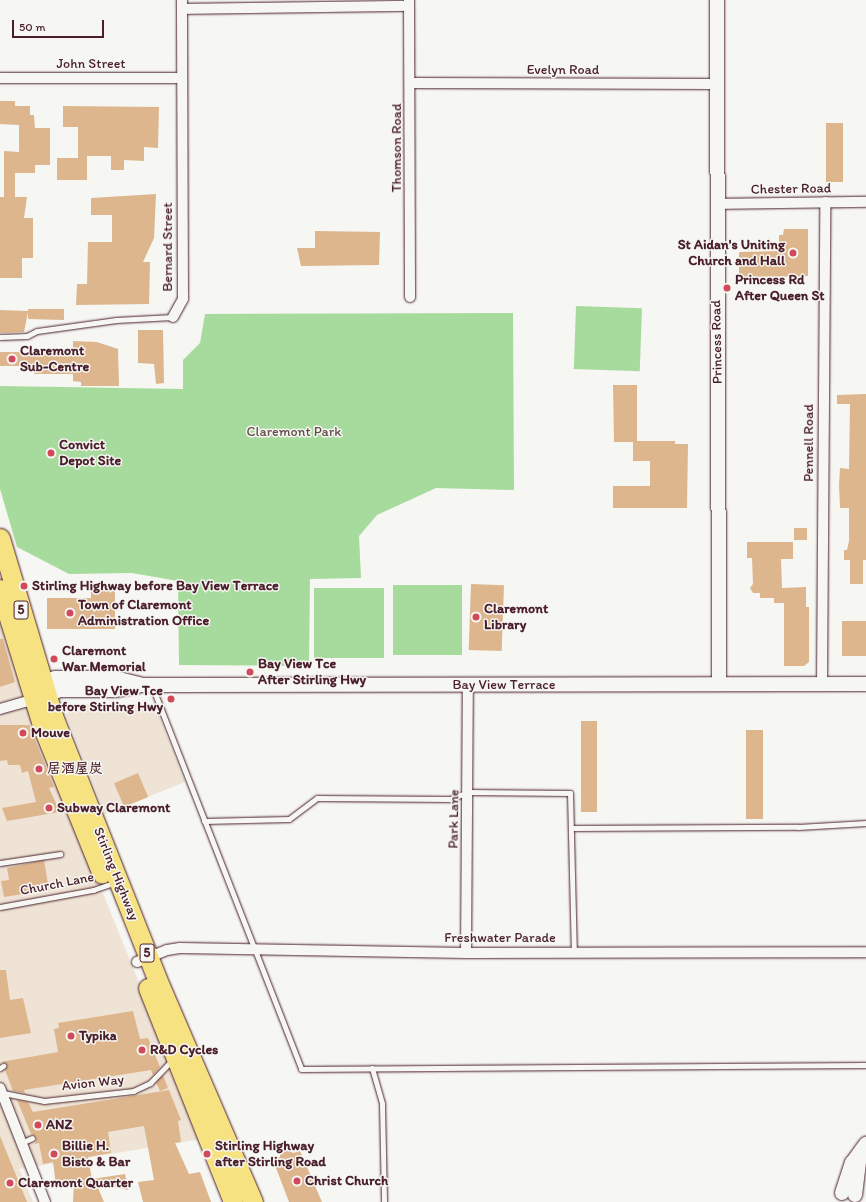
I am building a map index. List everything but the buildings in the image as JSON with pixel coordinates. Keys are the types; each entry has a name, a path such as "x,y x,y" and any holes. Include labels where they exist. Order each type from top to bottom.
{"highway":[{"name":"Stirling Highway","path":"0,538 38,690 43,728 112,883 143,960 253,1202"},
{"name":"Stirling Highway","path":"0,589 38,690"},
{"name":"Stirling Highway","path":"143,960 174,1056 233,1202"}],"main road":[{"name":"Princess Road","path":"717,0 716,204 719,684"},
{"name":"Bay View Terrace","path":"38,690 115,690 147,685 866,684"},
{"path":"845,1199 863,1149"}],"street":[{"path":"182,5 409,3"},
{"name":"Thomson Road","path":"409,3 411,83 410,297"},
{"name":"Bernard Street","path":"172,317 183,299 181,78 182,5"},
{"name":"John Street","path":"0,78 181,78"},
{"name":"Evelyn Road","path":"411,83 716,84"},
{"name":"Pennell Road","path":"822,684 825,202"},
{"name":"Chester Road","path":"716,204 866,202"},
{"name":"Park Lane","path":"466,953 468,685"},
{"name":"Bay View Terrace","path":"0,709 38,690"},
{"name":"Freshwater Parade","path":"143,960 180,948 254,948 466,953 866,952"},
{"path":"1,1090 45,1202"}],"lane":[{"name":"Bernard Street","path":"0,337 27,336 37,331 116,320 172,317"},
{"path":"147,685 204,821 301,1068 866,1064"},
{"path":"204,821 289,819 318,798 450,799 468,792 570,793 574,952"},
{"path":"572,828 798,827 866,823"},
{"path":"0,864 60,854"},
{"name":"Church Lane","path":"0,907 93,890 112,883"},
{"name":"Avion Way","path":"1,1090 44,1101 133,1091 150,1083 174,1056"},
{"path":"372,1068 382,1104 384,1202"},
{"path":"22,1143 32,1138"}],"shaded area":[{"path":"0,612 63,794 202,1139 19,1169 33,1202 0,1202"},
{"path":"74,704 154,704 185,782 105,814 66,715"}],"green space":[{"path":"576,306 642,308 640,371 574,369"},
{"name":"Claremont Park","path":"513,313 514,490 436,488 377,515 359,536 361,578 310,579 309,666 179,665 178,581 132,573 69,574 17,547 0,489 0,386 183,389 183,360 200,343 205,314"},
{"path":"393,585 462,585 462,655 393,655"},
{"path":"314,588 384,588 384,658 314,658"}],"place":[{"name":"St Aidan's Uniting Church and Hall","path":"793,253"},
{"name":"Princess Rd After Queen St","path":"727,288"},
{"name":"Claremont Sub-Centre","path":"12,359"},
{"name":"Convict Depot Site","path":"51,453"},
{"name":"Stirling Highway before Bay View Terrace","path":"24,586"},
{"name":"Town of Claremont Administration Office","path":"70,613"},
{"name":"Claremont Library","path":"476,617"},
{"name":"Claremont War Memorial","path":"54,659"},
{"name":"Bay View Tce After Stirling Hwy","path":"250,672"},
{"name":"Bay View Tce before Stirling Hwy","path":"171,699"},
{"name":"Mouve","path":"23,733"},
{"name":"居酒屋炭","path":"39,769"},
{"name":"Subway Claremont","path":"49,808"},
{"name":"Typika","path":"71,1036"},
{"name":"R&D Cycles","path":"142,1050"},
{"name":"ANZ","path":"38,1125"},
{"name":"Billie H. Bisto & Bar","path":"54,1154"},
{"name":"Stirling Highway after Stirling Road","path":"207,1154"},
{"name":"Christ Church","path":"297,1181"},
{"name":"Claremont Quarter","path":"10,1183"}]}
